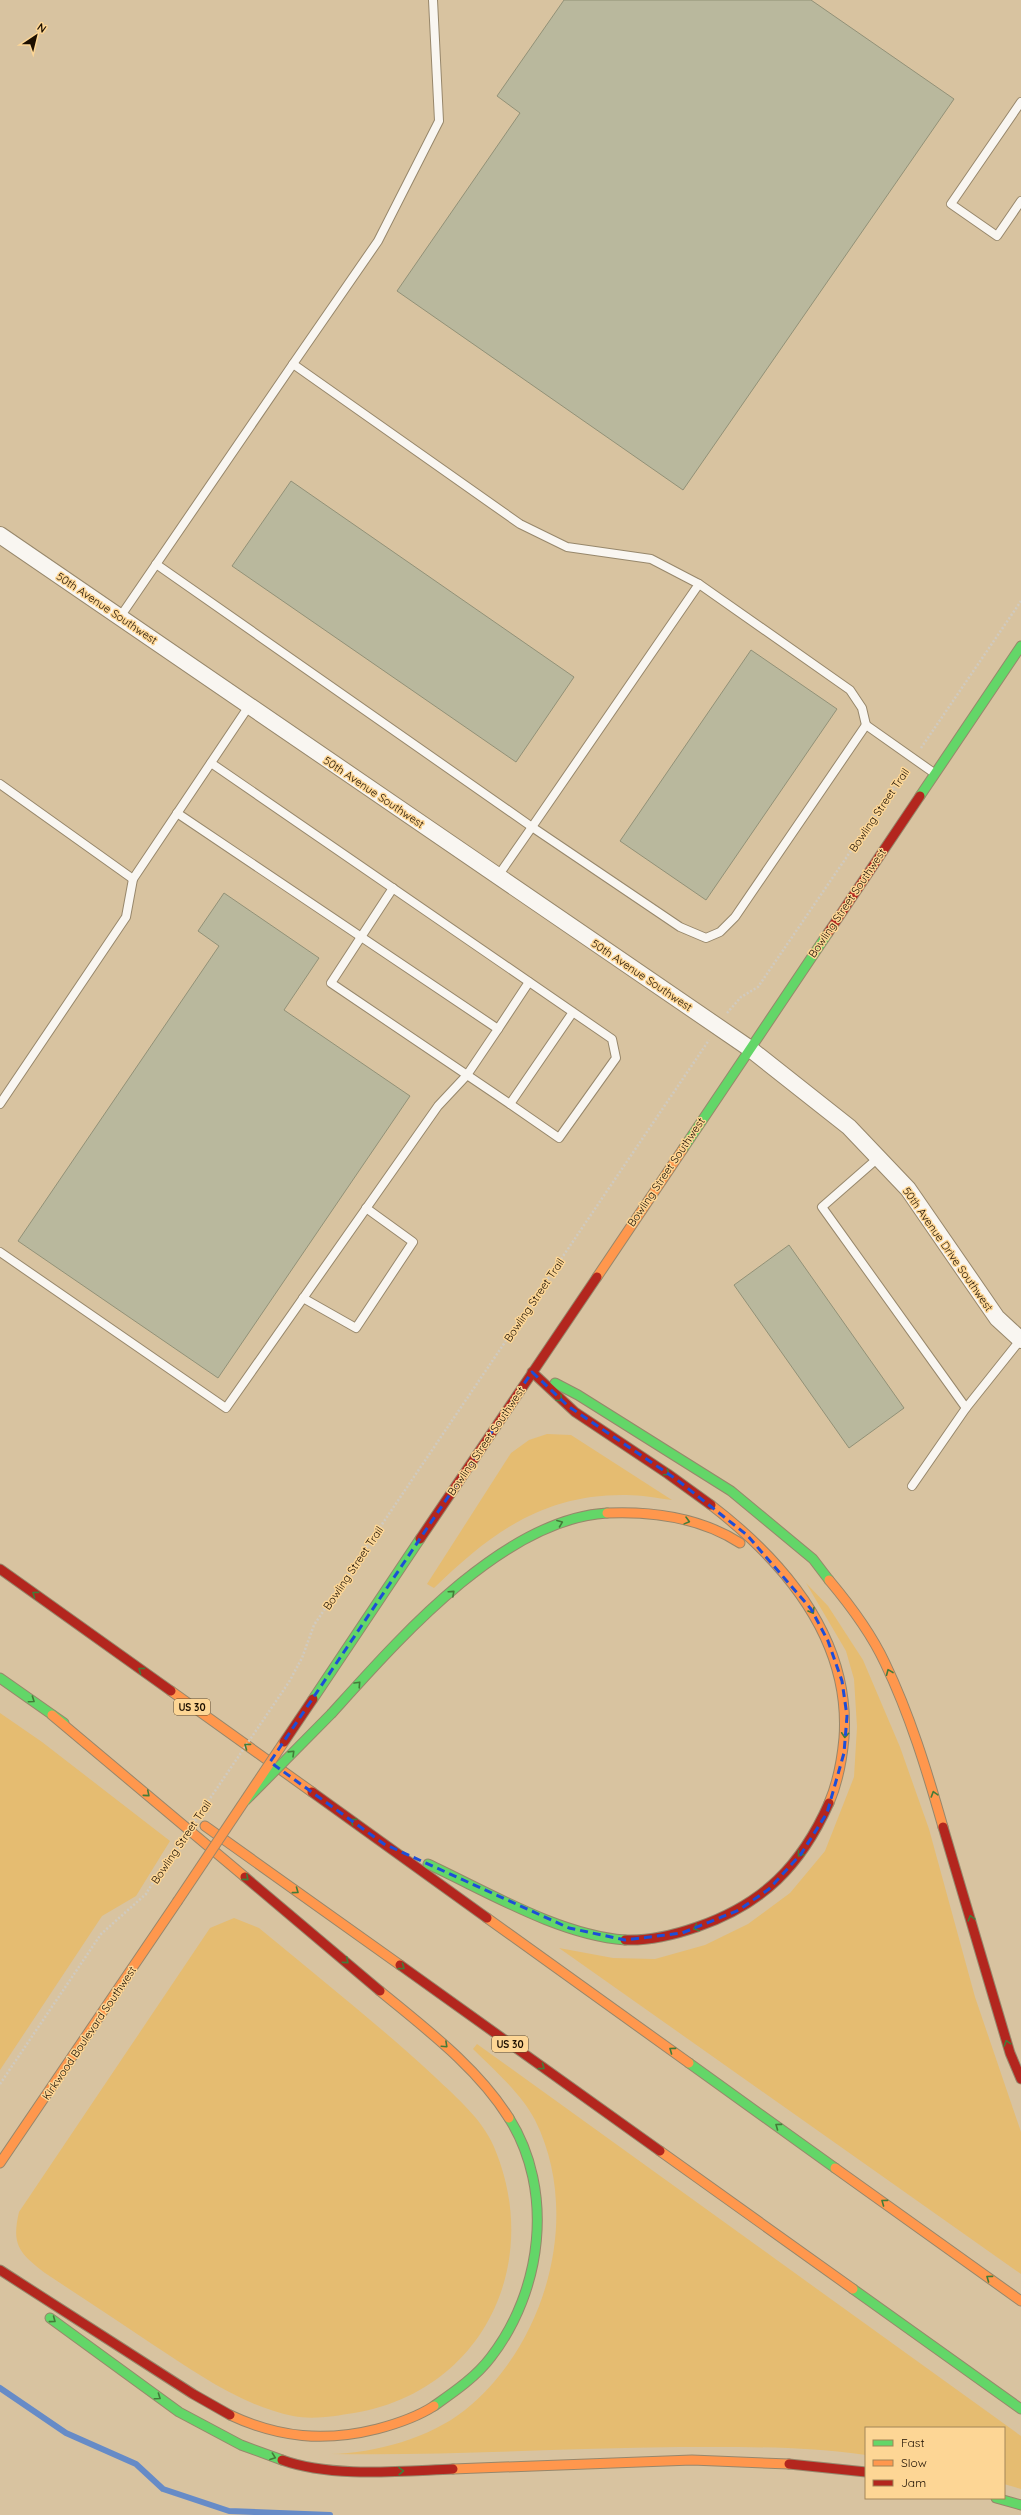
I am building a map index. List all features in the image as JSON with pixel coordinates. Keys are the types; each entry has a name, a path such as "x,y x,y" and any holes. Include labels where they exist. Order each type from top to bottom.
{"main road":[{"name":"Bowling Street Southwest","path":"245,1801 749,1048 1021,646"},
{"path":"384,1844 569,1928 625,1940 682,1934 739,1910 769,1889 801,1854 827,1813 838,1780 844,1752 846,1716 842,1681 828,1642 812,1609 747,1535 676,1478 568,1406 532,1372"},
{"path":"532,1372 578,1395 730,1491 813,1559 853,1609 885,1662 922,1755 1010,2052 1021,2080"},
{"path":"245,1801 332,1713 397,1643 488,1561 527,1538 563,1522 600,1512 637,1512 664,1515 724,1532 788,1580"},
{"name":"US 30","path":"0,1569 1021,2300"},
{"path":"0,1678 167,1798"},
{"path":"0,2270 228,2416 282,2434 331,2438 378,2430 418,2415 451,2396 481,2370 505,2339 521,2310 532,2276 539,2236 535,2190 522,2141 492,2090 443,2043 52,1715"},
{"name":"Kirkwood Boulevard Southwest","path":"0,2163 245,1801"},
{"name":"US 30","path":"199,1821 1021,2409"},
{"path":"0,2279 14,2291"},
{"path":"44,2314 179,2412 241,2446 296,2465 339,2470 402,2471 692,2460 805,2465 865,2472"},
{"path":"1000,2499 1021,2505"}],"street":[{"name":"50th Avenue Southwest","path":"0,535 749,1048"},
{"name":"50th Avenue Drive Southwest","path":"749,1048 849,1127 908,1189 997,1318 1021,1340"}],"lane":[{"path":"120,617 378,241 439,121 434,0"},
{"path":"1021,102 951,204 997,236 1021,201"},
{"path":"293,364 520,524 567,548 652,559 699,584 850,690 862,708 866,725 935,773"},
{"path":"156,564 532,827 680,927 706,938 720,932 735,917 866,725"},
{"path":"498,876 699,584"},
{"path":"0,1104 126,917 133,879 249,706"},
{"path":"211,763 393,888 612,1039 616,1058 560,1138 331,983 393,888"},
{"path":"0,784 133,879"},
{"path":"177,813 498,1030"},
{"path":"0,1252 226,1408 438,1106 467,1075 529,982"},
{"path":"510,1104 573,1012"},
{"path":"878,1158 822,1207 966,1408"},
{"path":"303,1298 356,1328 413,1242 366,1208"},
{"path":"912,1486 966,1408 1021,1340"}],"path":[{"name":"Bowling Street Trail","path":"729,1010 741,997 758,987 1021,601"},
{"name":"Bowling Street Trail","path":"0,2084 101,1934 146,1894 289,1682 302,1658 314,1625 704,1047"}],"highlighted area":[{"path":"532,1372 568,1406 676,1479 747,1535 811,1609 828,1641 842,1681 847,1716 844,1753 827,1813 801,1854 769,1889 739,1910 682,1933 625,1940 569,1928 384,1844 270,1762"}],"shaded area":[{"path":"547,1434 571,1435 672,1500 632,1495 596,1496 569,1501 544,1509 520,1520 498,1534 476,1550 434,1588 427,1584 511,1453 529,1440"},
{"path":"806,1583 828,1606 863,1660 900,1747 929,1829 975,1997 1021,2132 1021,2274 559,1948 613,1958 655,1959 705,1945 748,1924 790,1893 825,1851 854,1777 857,1727 854,1679 846,1651"},
{"path":"0,1713 42,1742 170,1841 136,1896 102,1916 0,2070"},
{"path":"234,1918 259,1928 348,2001 414,2058 468,2109 483,2127 494,2147 508,2191 511,2235 505,2277 491,2316 468,2350 437,2379 399,2400 354,2413 316,2418 293,2416 256,2404 237,2396 202,2376 45,2273 29,2260 20,2248 17,2241 16,2233 19,2212 210,1928"},
{"path":"477,2044 1021,2436 1021,2489 1005,2484 1005,2427 865,2427 865,2455 819,2450 726,2447 418,2454 331,2454 366,2451 384,2447 419,2436 451,2420 465,2410 493,2383 517,2351 535,2315 548,2277 555,2237 556,2197 549,2157 535,2120 522,2100 507,2082 473,2049"}],"building":[{"path":"564,0 811,0 954,99 683,490 397,291 520,113 497,96"},
{"path":"291,481 574,677 516,762 232,566"},
{"path":"751,650 837,709 706,900 620,841"},
{"path":"224,893 319,958 284,1010 410,1096 218,1378 18,1241 219,946 198,931"},
{"path":"789,1245 904,1408 849,1448 734,1285"}],"waterway":[{"path":"0,2388 66,2433 136,2464 163,2489 229,2511 330,2515"}],"traffic: fast":[{"path":"920,796 1021,646"},
{"path":"683,1149 828,933"},
{"path":"555,1383 578,1395 731,1491 813,1559 829,1580"},
{"path":"332,1713 388,1652 421,1619 455,1588 492,1560 529,1537 568,1520 607,1513"},
{"path":"313,1699 420,1539"},
{"path":"0,1678 64,1723"},
{"path":"245,1801 332,1713"},
{"path":"428,1864 524,1911 549,1921 575,1930 625,1940"},
{"path":"689,2063 835,2168"},
{"path":"434,2406 472,2378 491,2357 508,2331 522,2302 531,2272 536,2240 537,2208 533,2177 524,2147 509,2118"},
{"path":"853,2289 1021,2409"},
{"path":"50,2318 179,2412 241,2445 282,2460"},
{"path":"1000,2499 1021,2505"}],"traffic: slow":[{"path":"597,1277 683,1149"},
{"path":"711,1505 738,1527 764,1552 787,1578 808,1606 825,1636 837,1668 843,1702 844,1738 839,1771 829,1803"},
{"path":"607,1513 641,1513 676,1518 709,1527 740,1543"},
{"path":"829,1580 860,1620 885,1663 910,1723 943,1827"},
{"path":"171,1691 312,1792"},
{"path":"52,1715 245,1877"},
{"path":"177,1902 284,1742"},
{"path":"205,1826 400,1965"},
{"path":"0,2163 177,1902"},
{"path":"487,1918 689,2063"},
{"path":"380,1991 433,2034 466,2065 496,2099 509,2118"},
{"path":"660,2151 853,2289"},
{"path":"835,2168 1021,2301"},
{"path":"230,2415 248,2423 284,2433 302,2436 339,2436 392,2425 421,2414 434,2406"},
{"path":"453,2469 692,2460 789,2464"}],"traffic: jam":[{"path":"828,933 920,796"},
{"path":"420,1539 597,1277"},
{"path":"532,1372 575,1412 668,1474 711,1505"},
{"path":"0,1569 171,1691"},
{"path":"284,1742 313,1699"},
{"path":"312,1792 487,1918"},
{"path":"625,1940 644,1940 680,1933 720,1918 742,1907 777,1880 792,1864 806,1846 829,1803"},
{"path":"943,1827 1010,2053 1021,2079"},
{"path":"245,1877 380,1991"},
{"path":"400,1965 660,2151"},
{"path":"0,2270 193,2394 230,2415"},
{"path":"282,2460 302,2466 344,2471 389,2472 453,2469"},
{"path":"789,2464 865,2472"}]}
